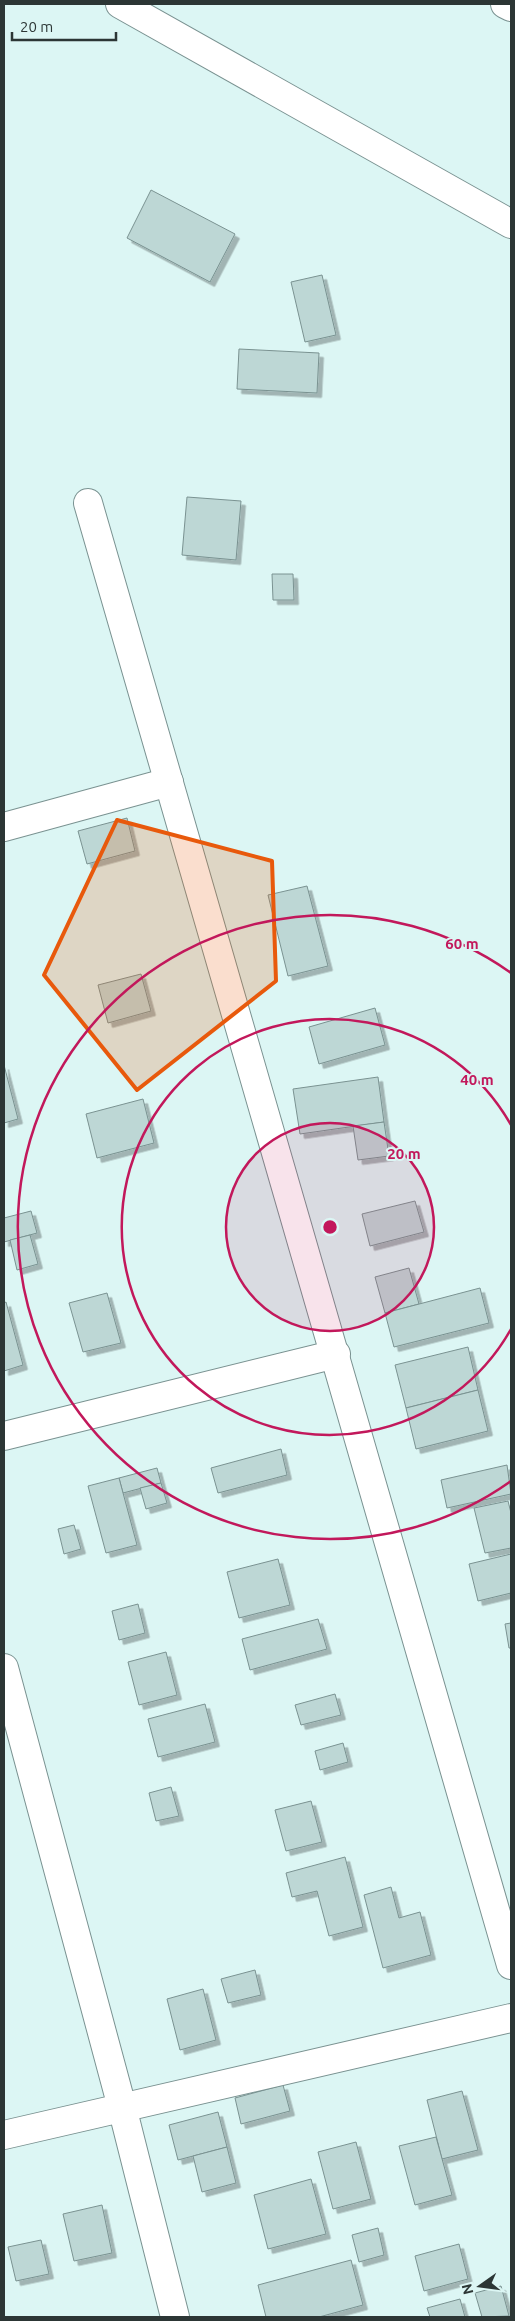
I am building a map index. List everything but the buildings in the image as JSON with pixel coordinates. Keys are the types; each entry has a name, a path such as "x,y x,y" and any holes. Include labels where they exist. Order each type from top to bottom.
{"main road":[{"path":"120,4 511,224"},
{"path":"505,4 511,7"},
{"path":"88,504 336,1354 511,1966"},
{"path":"4,827 169,782"},
{"path":"4,1436 336,1354"},
{"path":"4,1668 122,2106 175,2317"},
{"path":"4,2135 122,2106 511,2018"}],"highlighted area":[{"path":"117,820 272,861 276,981 137,1090 44,975"}]}
